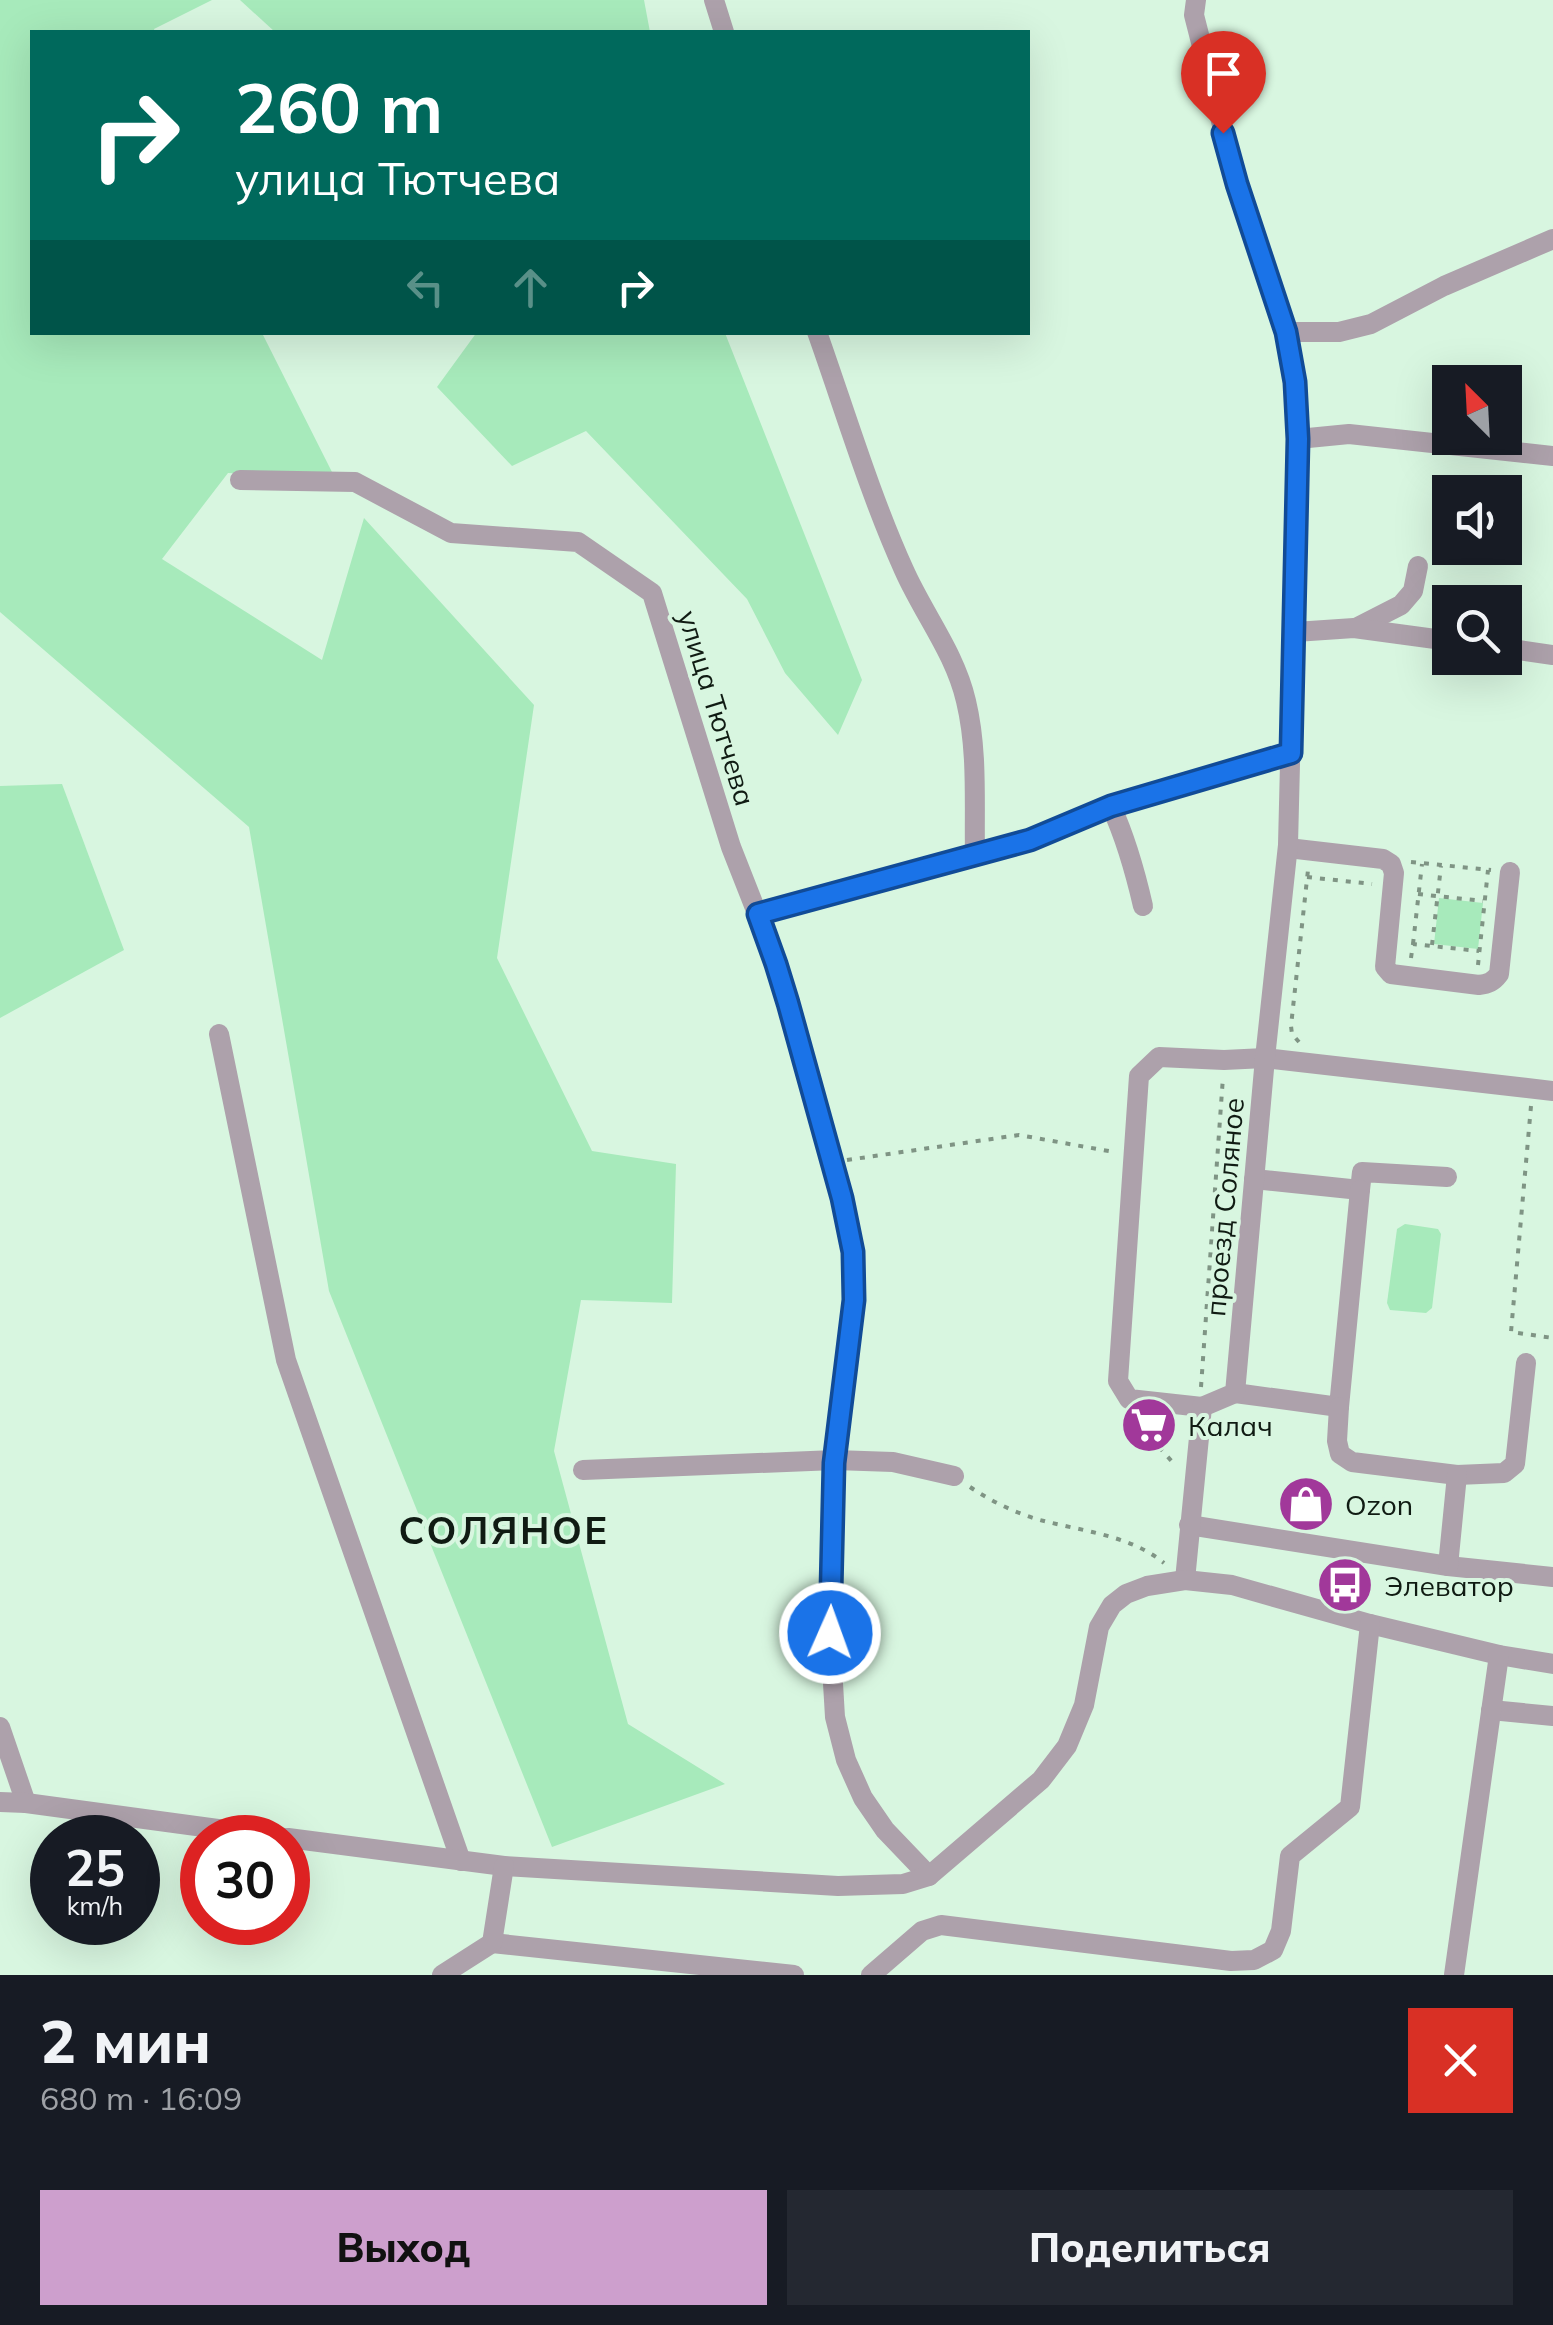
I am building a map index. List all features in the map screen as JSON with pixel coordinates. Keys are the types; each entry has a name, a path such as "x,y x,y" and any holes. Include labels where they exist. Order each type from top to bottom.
{"street":[{"path":"714,0 723,30"},
{"name":"проезд Соляное","path":"1196,0 1194,15 1232,167 1286,332 1295,382 1298,439 1288,848 1264,1058 1235,1393"},
{"path":"1286,332 1339,332 1371,324 1444,286 1553,239"},
{"path":"818,335 888,532 905,573 940,634 966,700 974,750 975,854"},
{"path":"1298,439 1349,434 1553,456"},
{"name":"улица Тютчева","path":"240,480 355,482 452,533 578,542 652,592 732,847 780,977 853,1252 854,1300 834,1460 830,1633 835,1718 846,1760 863,1798 885,1830 929,1876"},
{"path":"1354,628 1401,606 1414,591 1418,566"},
{"path":"1295,632 1354,628 1432,639"},
{"path":"1522,650 1553,655"},
{"path":"758,914 1030,840 1111,806 1291,753"},
{"path":"1111,806 1134,863 1142,906"},
{"path":"1288,848 1384,858 1391,864 1394,874 1385,967 1391,974 1409,978 1492,982 1499,974 1510,872"},
{"path":"219,1034 286,1360 462,1861"},
{"path":"1339,1407 1235,1393 1202,1406 1165,1404 1129,1399 1118,1381 1139,1076 1159,1057 1264,1058 1553,1091"},
{"path":"1446,1177 1362,1172 1339,1407 1340,1454 1352,1462 1458,1475 1504,1472 1514,1464 1526,1364"},
{"path":"1254,1180 1360,1190"},
{"path":"1185,1580 1202,1406"},
{"path":"584,1470 834,1460 893,1462 954,1476"},
{"path":"1448,1566 1458,1475"},
{"path":"1190,1526 1448,1566 1553,1576"},
{"path":"310,1841 504,1866 838,1886 904,1884 929,1876 1041,1780 1067,1746 1084,1705 1100,1627 1112,1605 1147,1586 1185,1580 1232,1584 1370,1624 1553,1664"},
{"path":"871,1975 922,1931 941,1925 1230,1968 1273,1950 1281,1931 1290,1856 1350,1807 1370,1624"},
{"path":"1454,1975 1499,1655"},
{"path":"1491,1710 1553,1716"},
{"path":"0,1727 26,1803"},
{"path":"0,1802 180,1824"},
{"path":"492,1943 504,1866"},
{"path":"442,1975 492,1943 794,1975"}],"path":[{"path":"1391,864 1422,863 1510,872"},
{"path":"1409,978 1422,863"},
{"path":"1432,946 1441,865"},
{"path":"1476,984 1488,870"},
{"path":"1307,877 1392,886"},
{"path":"1418,894 1506,903"},
{"path":"1413,944 1480,951"},
{"path":"1202,1406 1224,1060"},
{"path":"832,1162 1018,1134 1134,1156"},
{"path":"1165,1404 1158,1446 1192,1484"},
{"path":"954,1476 988,1500 1034,1518 1128,1542 1156,1556 1185,1580"}],"green space":[{"path":"0,0 212,0 154,30 30,30 30,335 263,335 335,478 228,473 162,559 322,660 364,518 534,705 497,958 592,1151 676,1164 672,1303 581,1300 554,1451 628,1724 725,1784 552,1847 329,1291 249,827 0,612"},
{"path":"240,0 644,0 650,30 273,30"},
{"path":"475,335 726,335 862,680 838,735 785,673 747,599 586,431 512,466 437,387"},
{"path":"62,784 124,950 0,1018 0,786"},
{"path":"1439,898 1483,903 1478,949 1434,944"},
{"path":"1405,1224 1438,1229 1441,1234 1432,1308 1426,1313 1390,1310 1387,1303 1397,1229"}],"place":[{"name":"Калач","path":"1149,1425"},
{"name":"Ozon","path":"1306,1504"},
{"name":"Элеватор","path":"1345,1585"}],"district":[{"name":"СОЛЯНОЕ","path":"504,1530"}],"route":[{"path":"830,1633 834,1463 854,1300 853,1252 788,1003 758,914 1030,840 1111,806 1291,753 1298,439 1295,382 1286,332 1223,133"}]}
